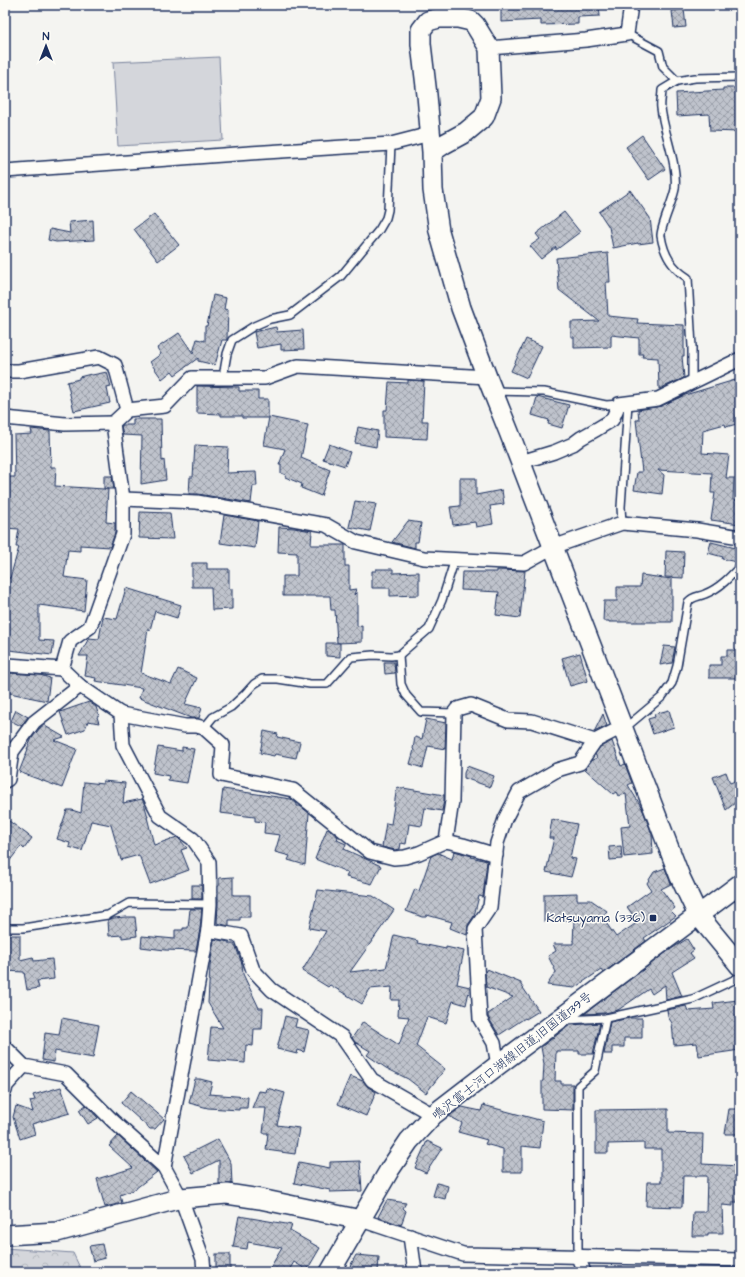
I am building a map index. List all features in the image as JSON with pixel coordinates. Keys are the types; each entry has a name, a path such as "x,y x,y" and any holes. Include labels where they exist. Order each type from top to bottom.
{"street":[{"path":"489,48 586,40 628,34 631,5"},
{"path":"5,171 242,153 391,144 431,143 444,144 466,132 484,117 491,98 489,48 476,25 471,21 458,18 439,18 428,21 422,30 421,44 431,143 433,190 440,231 461,308 680,877 698,915 740,966"},
{"path":"5,371 19,371 99,357 115,365 127,410"},
{"path":"521,462 554,452 573,444 612,420 623,404 658,400 740,359"},
{"path":"5,418 65,424 113,424 127,410 165,406 192,378 265,378 298,366 489,384"},
{"path":"62,669 70,641 90,627 123,534 123,499 113,424"},
{"path":"123,499 197,502 318,523 326,525 356,542 424,558 524,563 553,547 622,523 697,530 740,537"},
{"path":"6,665 62,669 80,686 121,714 204,728 223,745 221,776 293,790 370,852 394,858 419,853 446,841 496,855"},
{"path":"5,781 8,779 12,752 34,722 80,686"},
{"path":"446,841 452,801 454,713 458,709 471,705 508,720 532,721 595,741"},
{"path":"121,714 123,746 160,816 193,839 208,862 210,904 208,930 164,1167"},
{"path":"498,1065 494,1043 480,1019 475,929 490,907 496,843 505,819 519,792 557,770 580,763 595,741 623,728"},
{"name":"鳴沢富士河口湖線旧道;旧国道139号","path":"330,1272 361,1220 374,1194 401,1152 409,1141 433,1116 498,1065 740,884"},
{"path":"208,930 241,936 253,970 272,990 342,1037 372,1080 433,1116"},
{"path":"5,1047 24,1066 66,1074 113,1121 164,1167 181,1198 203,1259 204,1272"},
{"path":"5,1091 6,1086 24,1066"},
{"path":"5,1235 57,1232 181,1198 227,1194 260,1199 361,1220 463,1254 740,1260"},
{"path":"410,1236 416,1272"},
{"path":"578,1257 584,1272"}],"lane":[{"path":"628,34 659,51 663,67 677,81"},
{"path":"692,382 692,347 688,278 678,272 673,266 665,253 660,234 675,189 674,169 660,107 662,90 677,81 695,78 740,77"},
{"path":"223,377 227,354 232,340 254,326 270,319 290,315 341,276 379,230 386,218 388,210 391,144"},
{"path":"489,384 544,392 606,405 623,404 622,523"},
{"path":"204,728 213,717 231,707 254,684 262,679 278,679 310,684 326,684 351,657 399,655 429,629 442,600 455,559"},
{"path":"623,728 662,697 672,683 677,666 688,602 691,598 705,594 727,581 740,566"},
{"path":"5,652 6,665"},
{"path":"399,655 401,684 406,695 422,712 454,713"},
{"path":"5,928 23,928 108,915 129,903 210,904"},
{"path":"560,1019 563,1021 606,1018 693,999 740,978"},
{"path":"578,1257 578,1086 595,1071 606,1018"}],"green space":[{"path":"219,57 223,140 118,146 113,62"},
{"path":"5,1248 73,1253 82,1272 5,1272"}],"building":[{"path":"501,5 599,5 600,16 578,17 578,24 541,25 541,20 501,22"},
{"path":"684,9 686,27 674,28 672,11"},
{"path":"723,88 737,88 739,132 710,131 709,114 677,116 676,93 723,90"},
{"path":"642,135 665,169 649,180 626,147"},
{"path":"630,190 650,218 653,242 638,243 613,248 609,227 599,212"},
{"path":"564,212 580,232 556,250 556,247 541,259 530,246 540,239 536,234"},
{"path":"154,214 179,245 158,261 134,229"},
{"path":"93,220 94,240 56,242 48,240 50,229 70,233 69,222"},
{"path":"608,253 610,282 606,282 608,316 638,319 637,323 684,325 684,356 682,356 684,378 659,389 658,358 642,357 643,354 639,354 639,338 611,335 611,347 574,348 574,337 571,337 571,322 599,321 559,290 556,258"},
{"path":"213,295 226,298 224,309 228,310 227,340 222,340 215,365 198,361 198,358 175,375 172,371 162,379 150,362 161,354 157,348 179,333 193,353 197,339 205,341 205,326 207,326"},
{"path":"276,327 277,332 303,330 304,349 281,350 281,344 257,348 254,332"},
{"path":"526,339 542,346 527,378 511,371"},
{"path":"107,372 111,387 107,388 110,403 74,411 67,382 91,374"},
{"path":"408,380 424,381 422,421 428,421 427,439 384,437 384,410 387,410 389,382 408,383"},
{"path":"735,380 736,383 740,382 740,423 726,427 725,424 703,430 702,453 729,455 726,478 734,478 733,500 740,501 740,524 711,520 715,493 711,493 712,473 658,470 664,475 662,494 634,490 637,472 642,472 636,420 639,420 638,410 661,406 685,395"},
{"path":"197,386 239,387 239,391 258,391 258,399 268,399 268,418 242,418 242,416 221,416 221,414 197,413"},
{"path":"537,397 569,405 562,428 548,424 549,420 532,415"},
{"path":"269,417 308,425 301,458 330,470 321,496 301,488 302,484 285,477 286,475 281,473 281,465 279,465 285,449 264,445"},
{"path":"133,419 161,419 162,461 164,460 166,480 141,484 142,436 123,435 121,426 133,425"},
{"path":"358,427 378,431 376,447 355,443"},
{"path":"31,429 50,431 51,467 56,467 55,486 104,489 104,476 112,476 114,489 108,489 106,522 115,523 115,533 110,547 80,545 80,551 68,550 64,577 87,580 84,611 39,605 39,640 54,641 52,655 9,650 5,642 5,578 10,578 19,547 16,547 19,529 5,528 5,507 9,507 9,477 15,477 14,435 32,434"},
{"path":"329,444 350,452 345,466 323,459"},
{"path":"195,445 228,447 227,473 256,472 257,486 253,486 251,503 198,494 189,494 190,477 193,477"},
{"path":"460,478 476,478 476,495 502,490 504,504 490,506 493,524 476,527 475,522 453,525 450,507 460,506"},
{"path":"355,501 376,504 370,531 349,527"},
{"path":"140,512 170,513 173,539 139,538"},
{"path":"224,515 258,521 255,548 220,543"},
{"path":"408,521 421,523 418,542 415,542 415,548 392,542"},
{"path":"279,527 312,531 311,545 345,545 345,566 349,566 349,590 356,589 354,595 357,592 357,626 362,625 362,642 337,643 335,610 331,610 330,596 283,596 283,576 297,576 297,553 278,552"},
{"path":"711,542 740,549 737,562 722,559 723,557 708,553"},
{"path":"666,551 684,552 683,578 665,577"},
{"path":"192,563 207,563 207,569 229,569 229,589 232,589 232,609 212,610 211,587 192,587"},
{"path":"376,569 393,569 393,573 419,572 419,595 390,596 390,588 372,588 372,571 376,571"},
{"path":"497,570 525,571 520,618 496,615 499,592 461,590 462,572 497,572"},
{"path":"641,575 672,579 672,622 603,621 604,601 617,601 617,587 640,587"},
{"path":"126,588 181,605 177,618 155,611 150,630 148,629 141,673 171,684 178,669 197,678 185,704 202,708 199,718 191,718 139,698 142,688 95,681 96,678 85,676 88,656 79,656 89,638 99,639 103,617 117,619"},
{"path":"326,643 340,643 340,657 326,656"},
{"path":"664,646 675,647 672,663 660,665"},
{"path":"727,650 740,650 740,678 709,678 709,665 721,665 721,656 727,656"},
{"path":"580,653 588,681 570,686 562,658"},
{"path":"384,662 394,662 395,673 385,674"},
{"path":"5,674 40,675 50,678 47,701 5,692"},
{"path":"89,702 96,707 99,716 97,717 99,723 88,721 85,729 68,735 60,712"},
{"path":"16,710 28,717 21,726 11,721"},
{"path":"669,710 674,727 653,734 648,719 655,717 654,714"},
{"path":"603,714 607,726 594,732"},
{"path":"426,719 446,723 445,749 428,746 423,768 410,764 414,750 415,737 422,739"},
{"path":"45,724 45,726 64,737 54,740 77,749 62,788 19,772 32,738"},
{"path":"264,731 278,734 277,737 300,742 296,758 260,753"},
{"path":"612,741 621,766 625,764 632,783 628,785 642,808 652,834 653,854 624,857 621,827 630,826 626,794 618,796 616,792 613,794 585,769 592,760 597,758 595,754 600,747"},
{"path":"158,747 182,751 182,747 194,749 187,783 168,780 169,776 153,773"},
{"path":"467,766 494,776 490,787 464,778 464,773"},
{"path":"726,772 730,783 740,779 740,799 726,810 713,777"},
{"path":"103,781 125,783 123,803 142,799 148,817 154,845 177,837 187,848 181,850 189,870 150,884 139,855 121,860 111,825 91,821 82,851 69,847 70,843 57,839 67,810 81,813 84,782 103,784"},
{"path":"397,787 444,795 444,800 442,811 425,808 422,826 409,824 406,844 401,843 400,849 395,850 382,847 386,823 391,824"},
{"path":"223,789 291,799 297,804 297,806 300,806 309,813 305,865 288,860 290,856 275,852 280,835 264,833 265,822 255,821 255,817 220,813"},
{"path":"5,818 32,838 24,849 21,846 5,867"},
{"path":"552,819 577,824 570,858 576,859 571,877 546,872 554,838 549,838"},
{"path":"327,829 338,837 337,840 346,844 344,849 381,866 372,884 346,877 348,873 315,859"},
{"path":"621,846 622,859 610,860 609,847"},
{"path":"454,851 487,861 483,897 479,896 474,916 468,925 467,935 450,928 452,922 427,915 426,917 422,917 406,911 415,889 419,891 431,856 438,853 452,859"},
{"path":"665,868 671,884 661,889 675,908 671,911 676,916 644,938 646,941 603,973 601,970 574,988 547,985 556,972 548,956 556,951 553,944 573,944 574,920 544,921 544,894 577,893 577,900 591,900 607,911 602,917 616,937 638,922 627,907 651,890 647,883 654,872"},
{"path":"233,877 233,895 250,895 250,917 240,917 240,920 229,920 229,926 217,923 218,886 219,878"},
{"path":"192,885 202,885 202,899 192,899"},
{"path":"318,890 373,896 394,910 350,972 386,968 394,935 418,941 417,943 464,951 457,984 470,987 466,1005 453,1001 446,1023 427,1017 416,1046 445,1069 426,1093 408,1079 386,1068 367,1055 370,1051 355,1042 352,1038 363,1022 399,1045 409,1017 398,1016 399,1000 391,1000 392,987 370,989 362,1004 330,985 328,987 302,971 326,931 309,928"},
{"path":"190,909 202,909 196,951 165,950 141,947 142,936 175,939 175,930 183,930 183,928 188,928"},
{"path":"135,917 137,936 122,938 122,935 109,936 108,920"},
{"path":"5,935 20,935 20,960 33,957 34,961 52,959 54,979 37,981 39,988 27,990 24,972 5,971"},
{"path":"214,939 229,942 229,944 235,944 242,964 243,974 259,1008 263,1008 262,1029 254,1029 253,1046 246,1045 245,1063 208,1060 211,1027 223,1028 208,1003 210,966"},
{"path":"687,939 694,950 690,953 694,958 672,972 682,996 666,1000 665,985 652,994 649,989 618,1010 605,1013 584,1014 668,951"},
{"path":"487,969 521,983 539,1011 526,1019 525,1018 499,1035 488,1017 488,1014 513,997 486,987 485,972"},
{"path":"738,1000 740,1018 740,1050 699,1056 697,1043 674,1045 672,1023 668,1017 667,1010 686,1006 688,1011 714,1009 713,1003"},
{"path":"285,1016 297,1019 295,1027 309,1030 304,1052 298,1050 297,1054 277,1049"},
{"path":"62,1018 99,1025 93,1058 55,1051 54,1062 42,1060 45,1033 59,1035"},
{"path":"630,1018 642,1018 642,1038 624,1038 624,1047 612,1047 612,1054 604,1054 610,1022"},
{"path":"600,1023 593,1054 579,1054 579,1051 556,1051 555,1081 561,1081 561,1084 573,1084 573,1110 542,1109 542,1081 544,1064 541,1047 570,1025"},
{"path":"350,1076 363,1081 368,1087 376,1092 366,1116 338,1104"},
{"path":"195,1079 212,1082 209,1094 248,1097 247,1108 239,1108 239,1110 208,1108 189,1103"},
{"path":"61,1087 70,1113 32,1124 35,1134 20,1139 13,1117 16,1106 33,1112 30,1101 35,1100 33,1095"},
{"path":"267,1088 285,1093 277,1125 299,1128 295,1154 266,1150 268,1133 263,1133 266,1108 252,1108 259,1091 266,1092"},
{"path":"131,1091 164,1119 155,1129 150,1129 121,1103"},
{"path":"86,1105 98,1118 88,1124 79,1110"},
{"path":"483,1105 543,1121 540,1148 522,1146 522,1172 503,1172 503,1149 485,1144 487,1140 458,1132 462,1123 449,1116 462,1107 481,1111"},
{"path":"668,1109 668,1133 703,1134 702,1164 740,1166 740,1202 733,1202 733,1206 722,1205 723,1233 708,1233 708,1236 692,1236 693,1212 706,1212 707,1176 683,1176 682,1207 646,1206 647,1182 661,1182 661,1149 644,1149 644,1143 608,1144 608,1153 596,1153 596,1110"},
{"path":"729,1109 740,1109 740,1134 725,1134"},
{"path":"118,1136 157,1172 135,1189 120,1195 122,1203 105,1207 97,1179 133,1168 109,1146"},
{"path":"218,1139 231,1163 232,1184 219,1184 219,1160 193,1173 184,1156"},
{"path":"427,1141 442,1148 426,1173 415,1168"},
{"path":"360,1161 362,1191 330,1192 330,1190 294,1183 299,1162 330,1168 330,1162"},
{"path":"437,1183 448,1186 445,1199 433,1196"},
{"path":"387,1200 406,1203 403,1208 406,1211 401,1225 378,1217"},
{"path":"239,1216 292,1225 290,1231 320,1248 307,1270 294,1262 288,1272 277,1272 270,1268 282,1248 248,1242 247,1249 233,1247"},
{"path":"102,1244 105,1258 93,1261 89,1246"},
{"path":"216,1254 230,1254 230,1272 216,1272"},
{"path":"356,1255 379,1257 378,1272 347,1272"}],"place":[{"name":"Katsuyama (336)","path":"653,918"}]}
